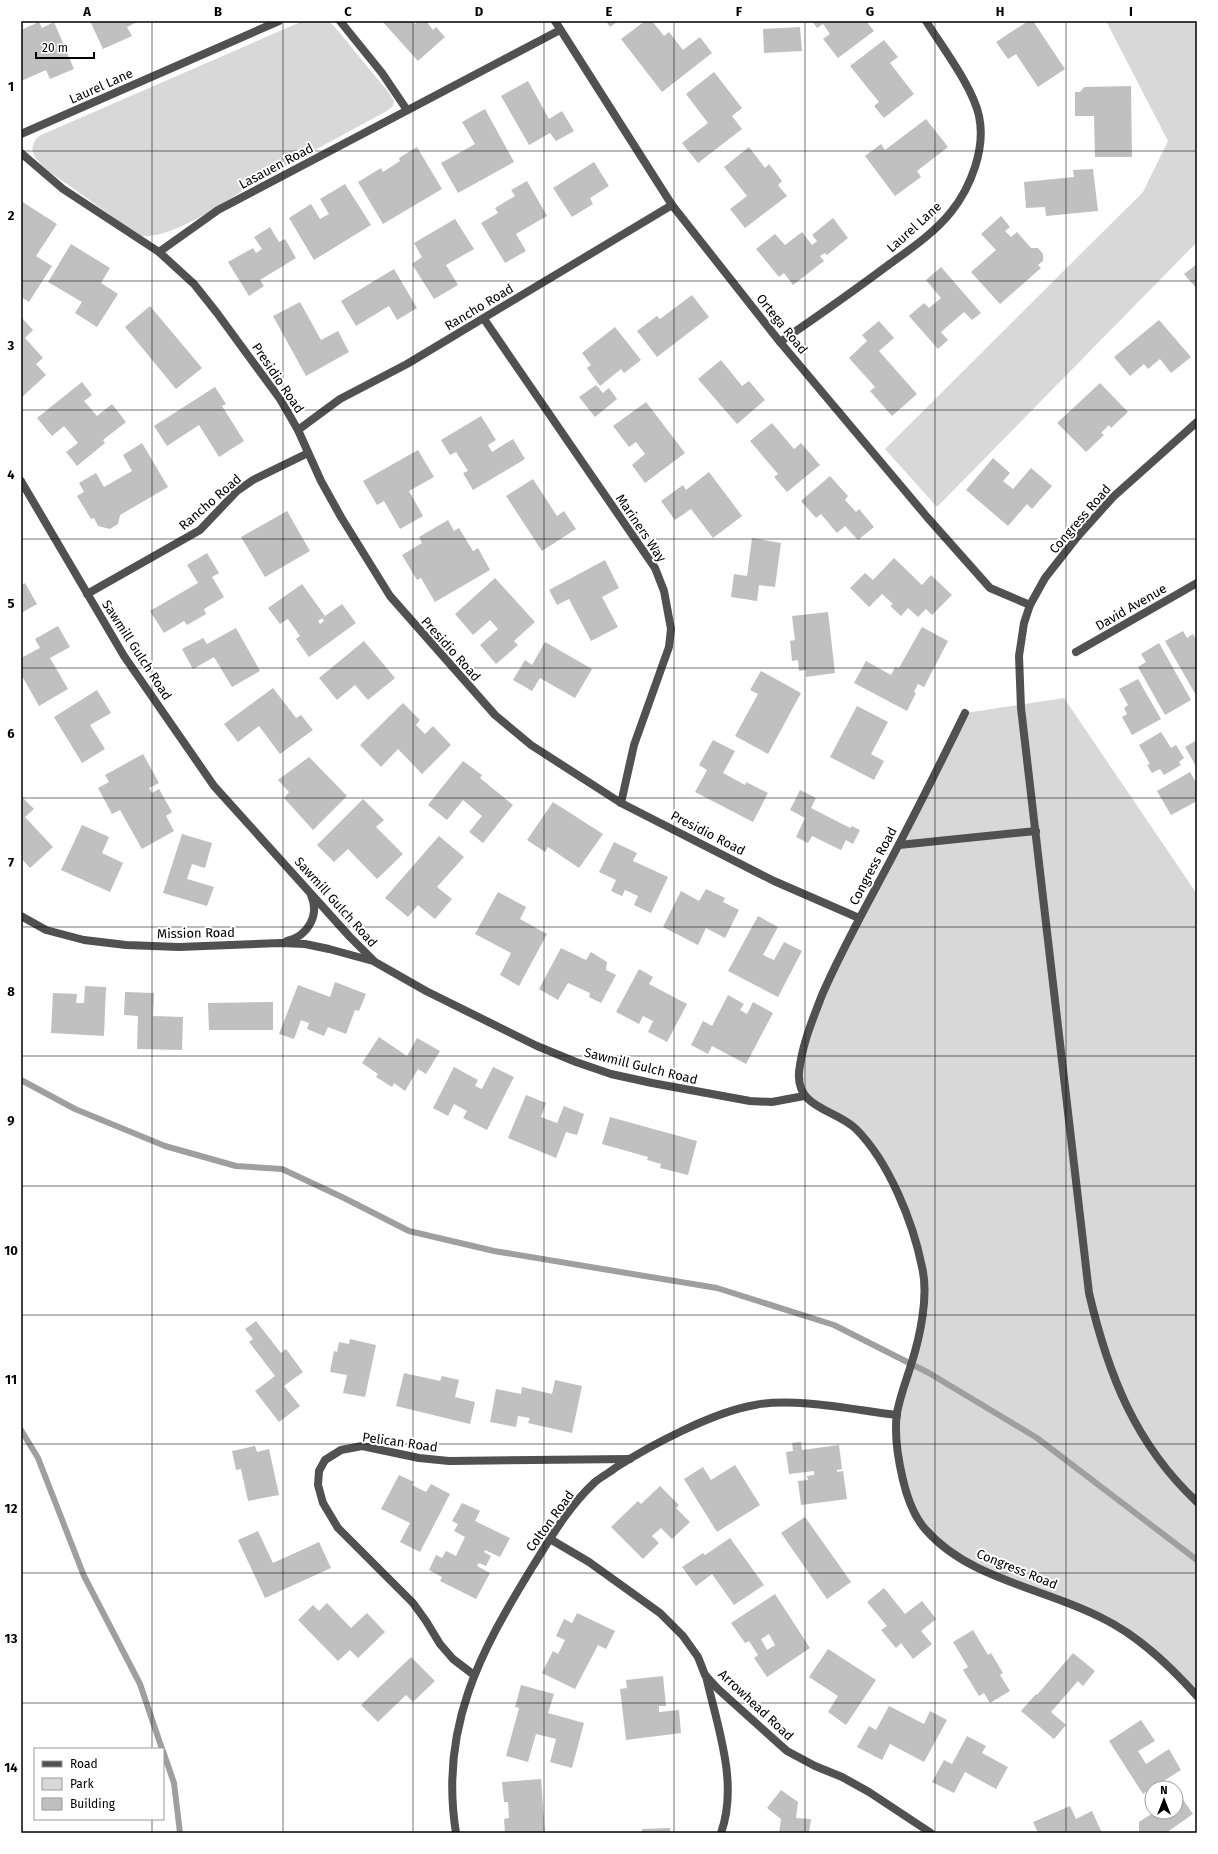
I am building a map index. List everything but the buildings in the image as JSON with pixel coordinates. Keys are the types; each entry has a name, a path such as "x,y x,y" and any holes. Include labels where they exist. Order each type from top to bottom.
{"street":[{"name":"Laurel Lane","path":"21,134 279,21"},
{"path":"340,21 382,73 407,110"},
{"name":"Ortega Road","path":"554,21 672,205 780,342 926,517 990,588 1030,605"},
{"name":"Laurel Lane","path":"780,342 920,242 951,212 966,189 976,163 981,140 980,116 974,97 926,21"},
{"name":"Lasauen Road","path":"159,252 185,232 218,210 560,30"},
{"path":"21,153 63,189 159,252"},
{"name":"Rancho Road","path":"298,430 340,399 407,364 672,205"},
{"name":"Presidio Road","path":"159,252 194,284 280,399 298,430 308,454 341,517 378,578 404,613 495,715 531,746 621,803 774,881 858,918"},
{"name":"Mariners Way","path":"484,319 655,568 664,591 671,629 668,647 634,745 621,803"},
{"name":"Congress Road","path":"1197,422 1113,497 1078,536 1045,578 1030,605 1024,623 1019,656 1021,708 1088,1293 1100,1342 1114,1379 1128,1409 1165,1469 1197,1502"},
{"name":"Rancho Road","path":"87,594 200,530 236,492 253,480 308,454"},
{"name":"Sawmill Gulch Road","path":"21,481 51,529 124,656 214,786 350,937 375,962 426,991 537,1046 611,1074 750,1101 772,1102 804,1096"},
{"name":"David Avenue","path":"1076,652 1197,582"},
{"name":"Congress Road","path":"965,713 899,845 858,918 833,970 807,1032 799,1083 804,1096 818,1106 854,1126 868,1142 882,1163 900,1199 914,1237 923,1270 924,1290 919,1334 897,1415 898,1458 911,1507 923,1528 943,1548 986,1572 1053,1597 1102,1618 1126,1632 1149,1649 1197,1696"},
{"path":"899,845 1036,831"},
{"path":"280,943 295,939 303,934 310,924 315,906 308,890"},
{"name":"Mission Road","path":"21,916 46,930 84,940 126,945 179,947 280,943 329,949 375,962"},
{"name":"Colton Road","path":"456,1833 451,1801 453,1760 461,1712 474,1675 513,1598 569,1511 595,1482 630,1459 708,1420 755,1404 781,1402 897,1415"},
{"name":"Pelican Road","path":"474,1675 453,1659 440,1644 426,1621 412,1603 338,1528 323,1503 318,1485 319,1470 325,1460 341,1450 362,1446 419,1458 449,1461 630,1459"},
{"name":"Arrowhead Road","path":"550,1539 589,1562 660,1612 683,1636 698,1657 705,1675 740,1710 787,1751 815,1766 842,1777 869,1792 931,1833"},
{"path":"705,1675 728,1780 728,1803 721,1833"}],"green space":[{"path":"303,21 328,21 334,26 389,93 394,101 393,106 387,111 264,178 188,223 171,231 156,235 142,236 54,175 40,163 34,155 32,149 34,142 41,135"},
{"path":"1106,21 1194,21 1197,27 1197,242 937,507 885,449 1143,192 1168,141"},
{"path":"1064,698 1197,894 1197,1696 1126,1632 986,1572 923,1528 904,1486 897,1415 912,1364 924,1290 914,1237 882,1163 854,1126 804,1096 800,1070 833,970 965,713"}],"waterway":[{"path":"21,1080 75,1109 165,1146 236,1166 282,1169 409,1231 494,1251 717,1288 834,1325 929,1373 1037,1438 1197,1560"},
{"path":"21,1430 38,1458 84,1576 140,1684 162,1748"},
{"path":"164,1754 174,1783 180,1833"}]}
